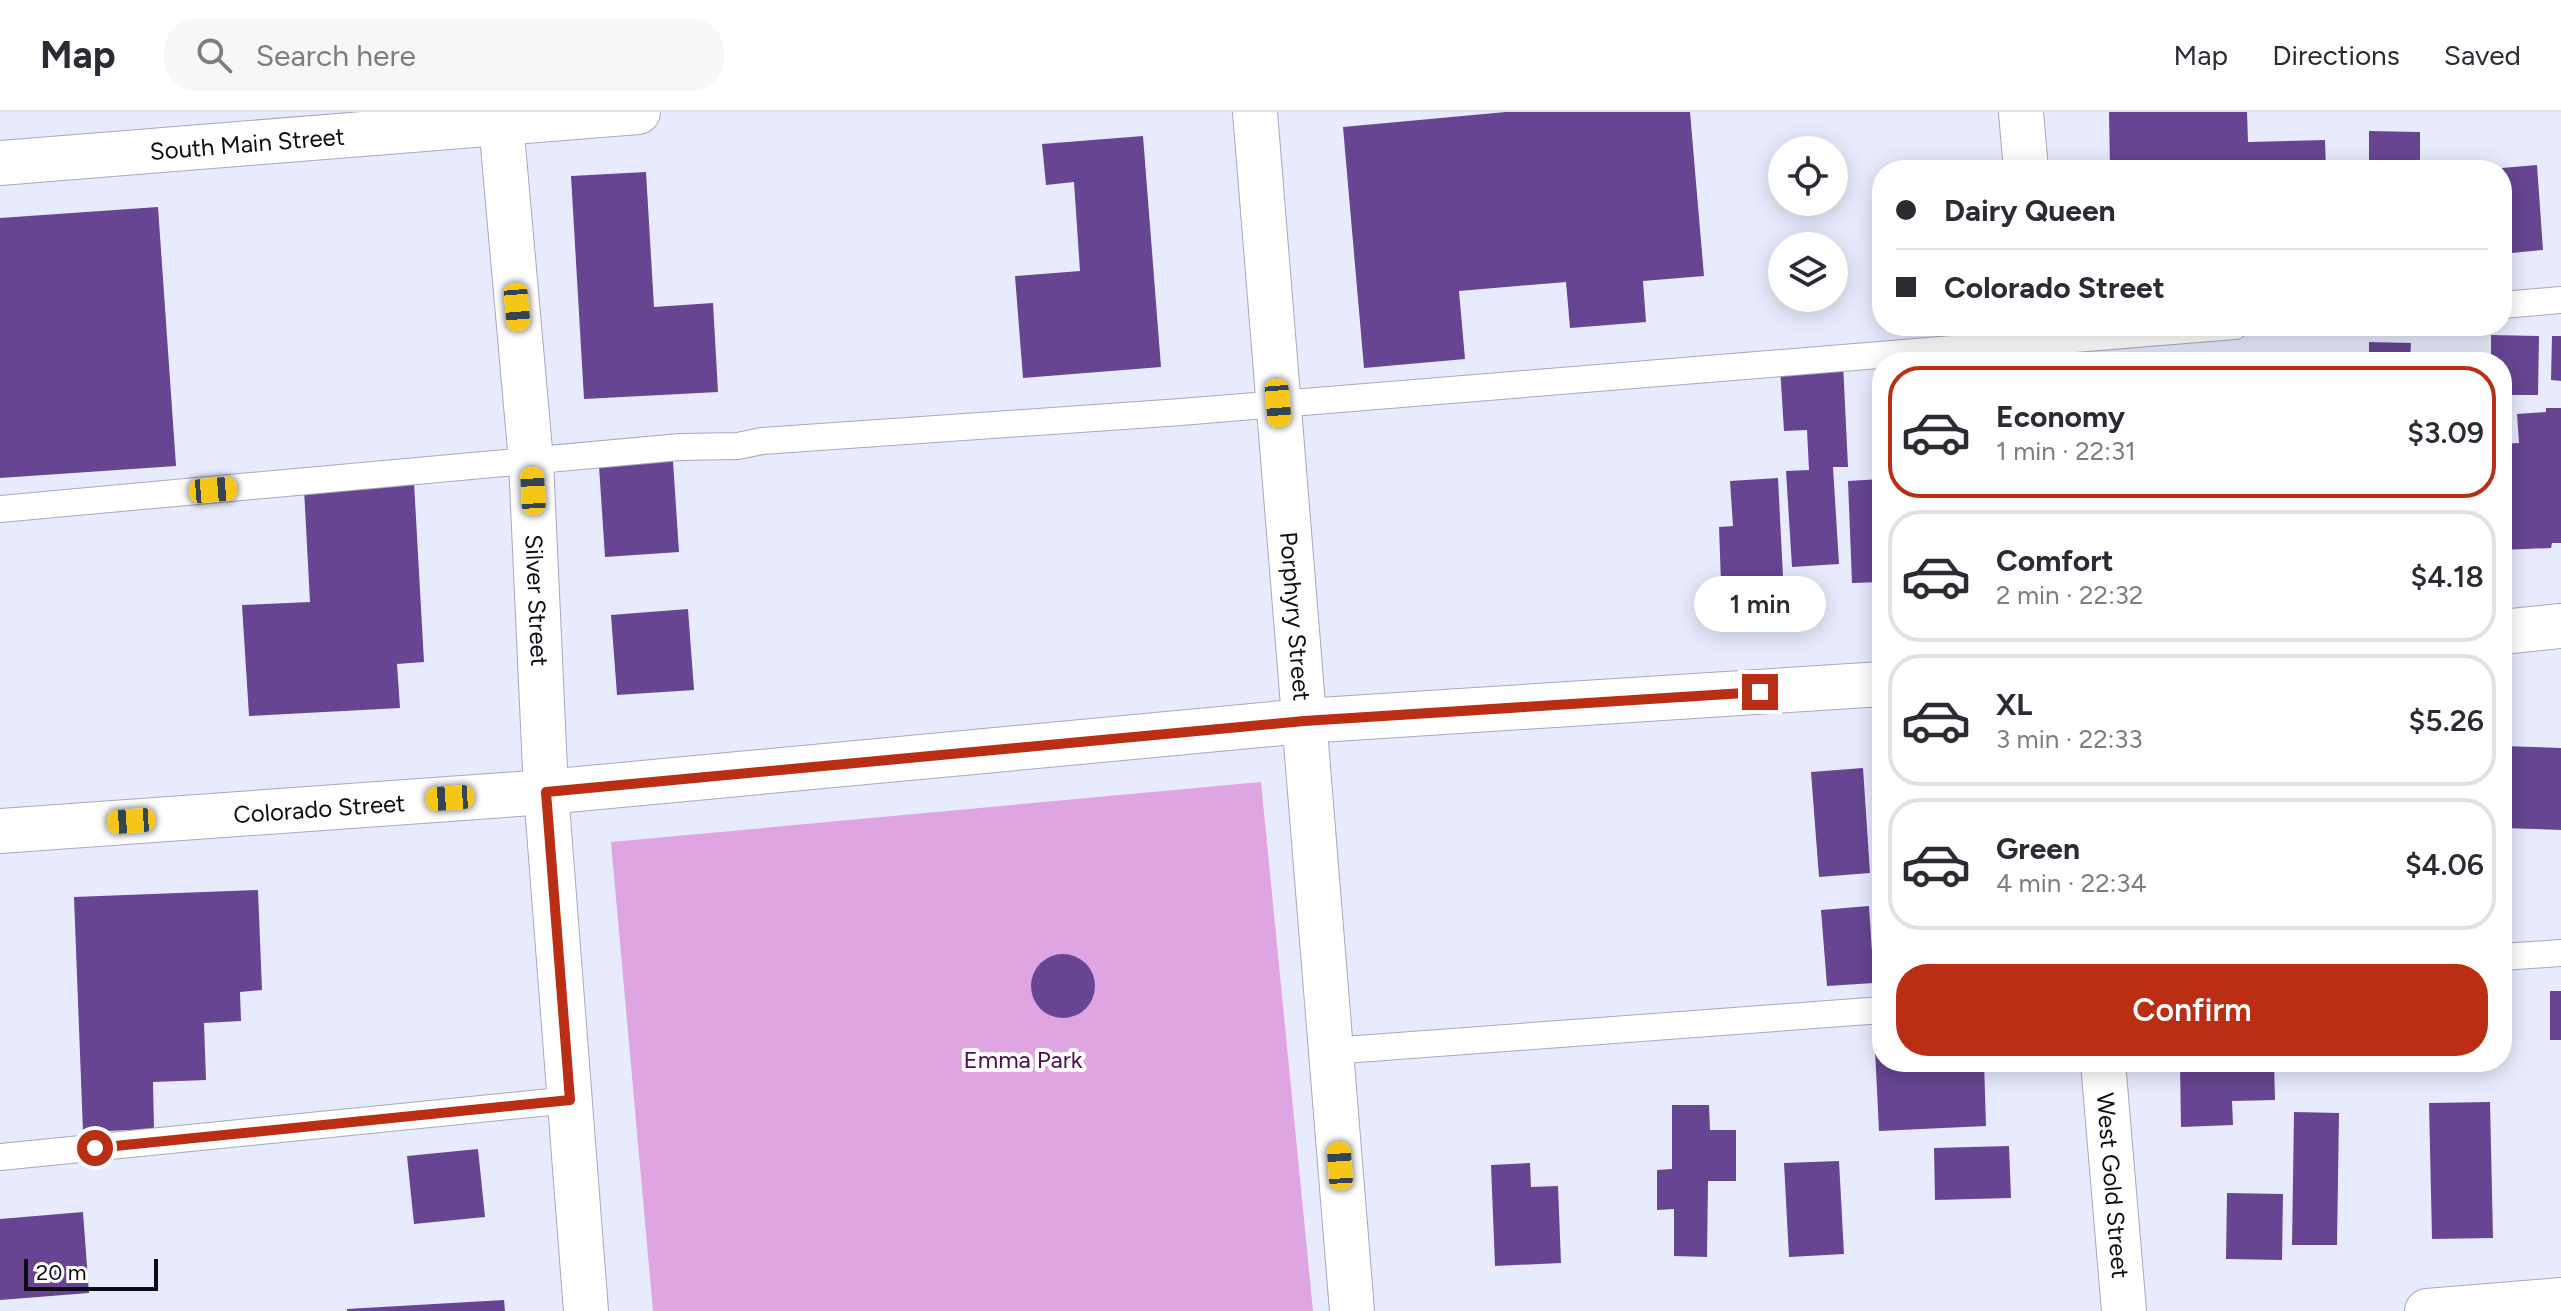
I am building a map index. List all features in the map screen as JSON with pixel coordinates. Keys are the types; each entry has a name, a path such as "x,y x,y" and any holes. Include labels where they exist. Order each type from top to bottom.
{"street":[{"name":"South Main Street","path":"0,163 500,117 638,112"},
{"name":"Porphyry Street","path":"1255,112 1352,1311"},
{"path":"2021,112 2025,160"},
{"name":"Silver Street","path":"500,117 531,461 546,792 586,1311"},
{"path":"2512,631 2561,626"},
{"name":"Colorado Street","path":"0,831 546,792 1304,721 1872,685"},
{"name":"West Gold Street","path":"2104,1072 2124,1311"},
{"path":"2427,1311 2561,1300"}],"lane":[{"path":"2512,304 2561,300"},
{"path":"1927,352 2121,336"},
{"path":"0,509 680,447 738,446 762,441 1872,356"},
{"path":"2512,956 2561,953"},
{"path":"1331,1051 1872,1011"},
{"path":"0,1157 570,1100"}],"green space":[{"name":"Emma Park","path":"1261,782 1313,1311 653,1311 611,842"}],"building":[{"path":"1506,112 1690,112 1704,276 1643,281 1646,322 1570,328 1566,282 1459,291 1465,359 1364,368 1343,127"},
{"path":"2109,112 2247,112 2248,142 2325,140 2326,160 2110,160"},
{"path":"2369,131 2420,132 2420,160 2369,160"},
{"path":"1143,136 1161,367 1023,378 1015,276 1080,271 1074,182 1046,185 1042,144"},
{"path":"2537,165 2543,250 2512,253 2512,167"},
{"path":"646,172 654,307 713,303 718,392 584,399 571,176"},
{"path":"158,207 176,466 0,478 0,218"},
{"path":"2491,336 2539,336 2538,395 2512,395 2512,352 2491,352"},
{"path":"2552,336 2561,336 2561,381 2551,380"},
{"path":"2369,342 2411,343 2411,352 2369,352"},
{"path":"1843,363 1848,467 1833,467 1839,564 1792,567 1786,471 1809,470 1807,430 1784,431 1780,367"},
{"path":"2546,408 2561,408 2561,543 2552,543 2551,548 2512,550 2512,443 2519,443 2517,414 2546,412"},
{"path":"673,461 679,552 605,557 599,466"},
{"path":"1778,478 1784,596 1751,598 1751,581 1721,583 1719,527 1733,526 1730,481"},
{"path":"1872,480 1872,582 1852,583 1848,481"},
{"path":"414,482 424,662 397,664 400,708 249,716 242,605 310,602 304,489"},
{"path":"688,609 694,690 617,695 611,615"},
{"path":"2512,746 2561,748 2561,830 2512,828"},
{"path":"1863,768 1870,873 1819,877 1811,772"},
{"path":"258,890 262,990 240,992 241,1021 204,1023 206,1080 153,1082 154,1129 83,1132 74,897"},
{"path":"1869,906 1872,983 1827,986 1821,910"},
{"path":"1063,954 1075,956 1086,963 1093,974 1093,998 1086,1009 1075,1016 1063,1018 1051,1016 1040,1009 1033,998 1031,986 1033,974 1040,963 1051,956"},
{"path":"2550,991 2561,991 2561,1040 2550,1040"},
{"path":"1876,1072 1984,1072 1986,1126 1879,1131"},
{"path":"2180,1072 2274,1072 2275,1100 2232,1101 2233,1125 2181,1127"},
{"path":"2490,1102 2493,1238 2432,1239 2429,1103"},
{"path":"1672,1105 1709,1105 1710,1130 1736,1130 1736,1181 1708,1181 1707,1257 1674,1256 1674,1209 1657,1210 1657,1170 1672,1169"},
{"path":"2294,1112 2339,1113 2337,1245 2292,1245"},
{"path":"2009,1146 2011,1198 1935,1200 1934,1148"},
{"path":"478,1149 485,1217 414,1224 407,1156"},
{"path":"1839,1161 1844,1254 1789,1257 1784,1163"},
{"path":"1530,1163 1531,1187 1558,1186 1561,1263 1495,1266 1491,1165"},
{"path":"2227,1193 2283,1194 2282,1260 2226,1259"},
{"path":"83,1212 89,1293 0,1300 0,1219"},
{"path":"504,1300 505,1311 347,1311 347,1309"}],"route":[{"path":"95,1148 570,1100 546,792 1304,721 1760,692"}]}
